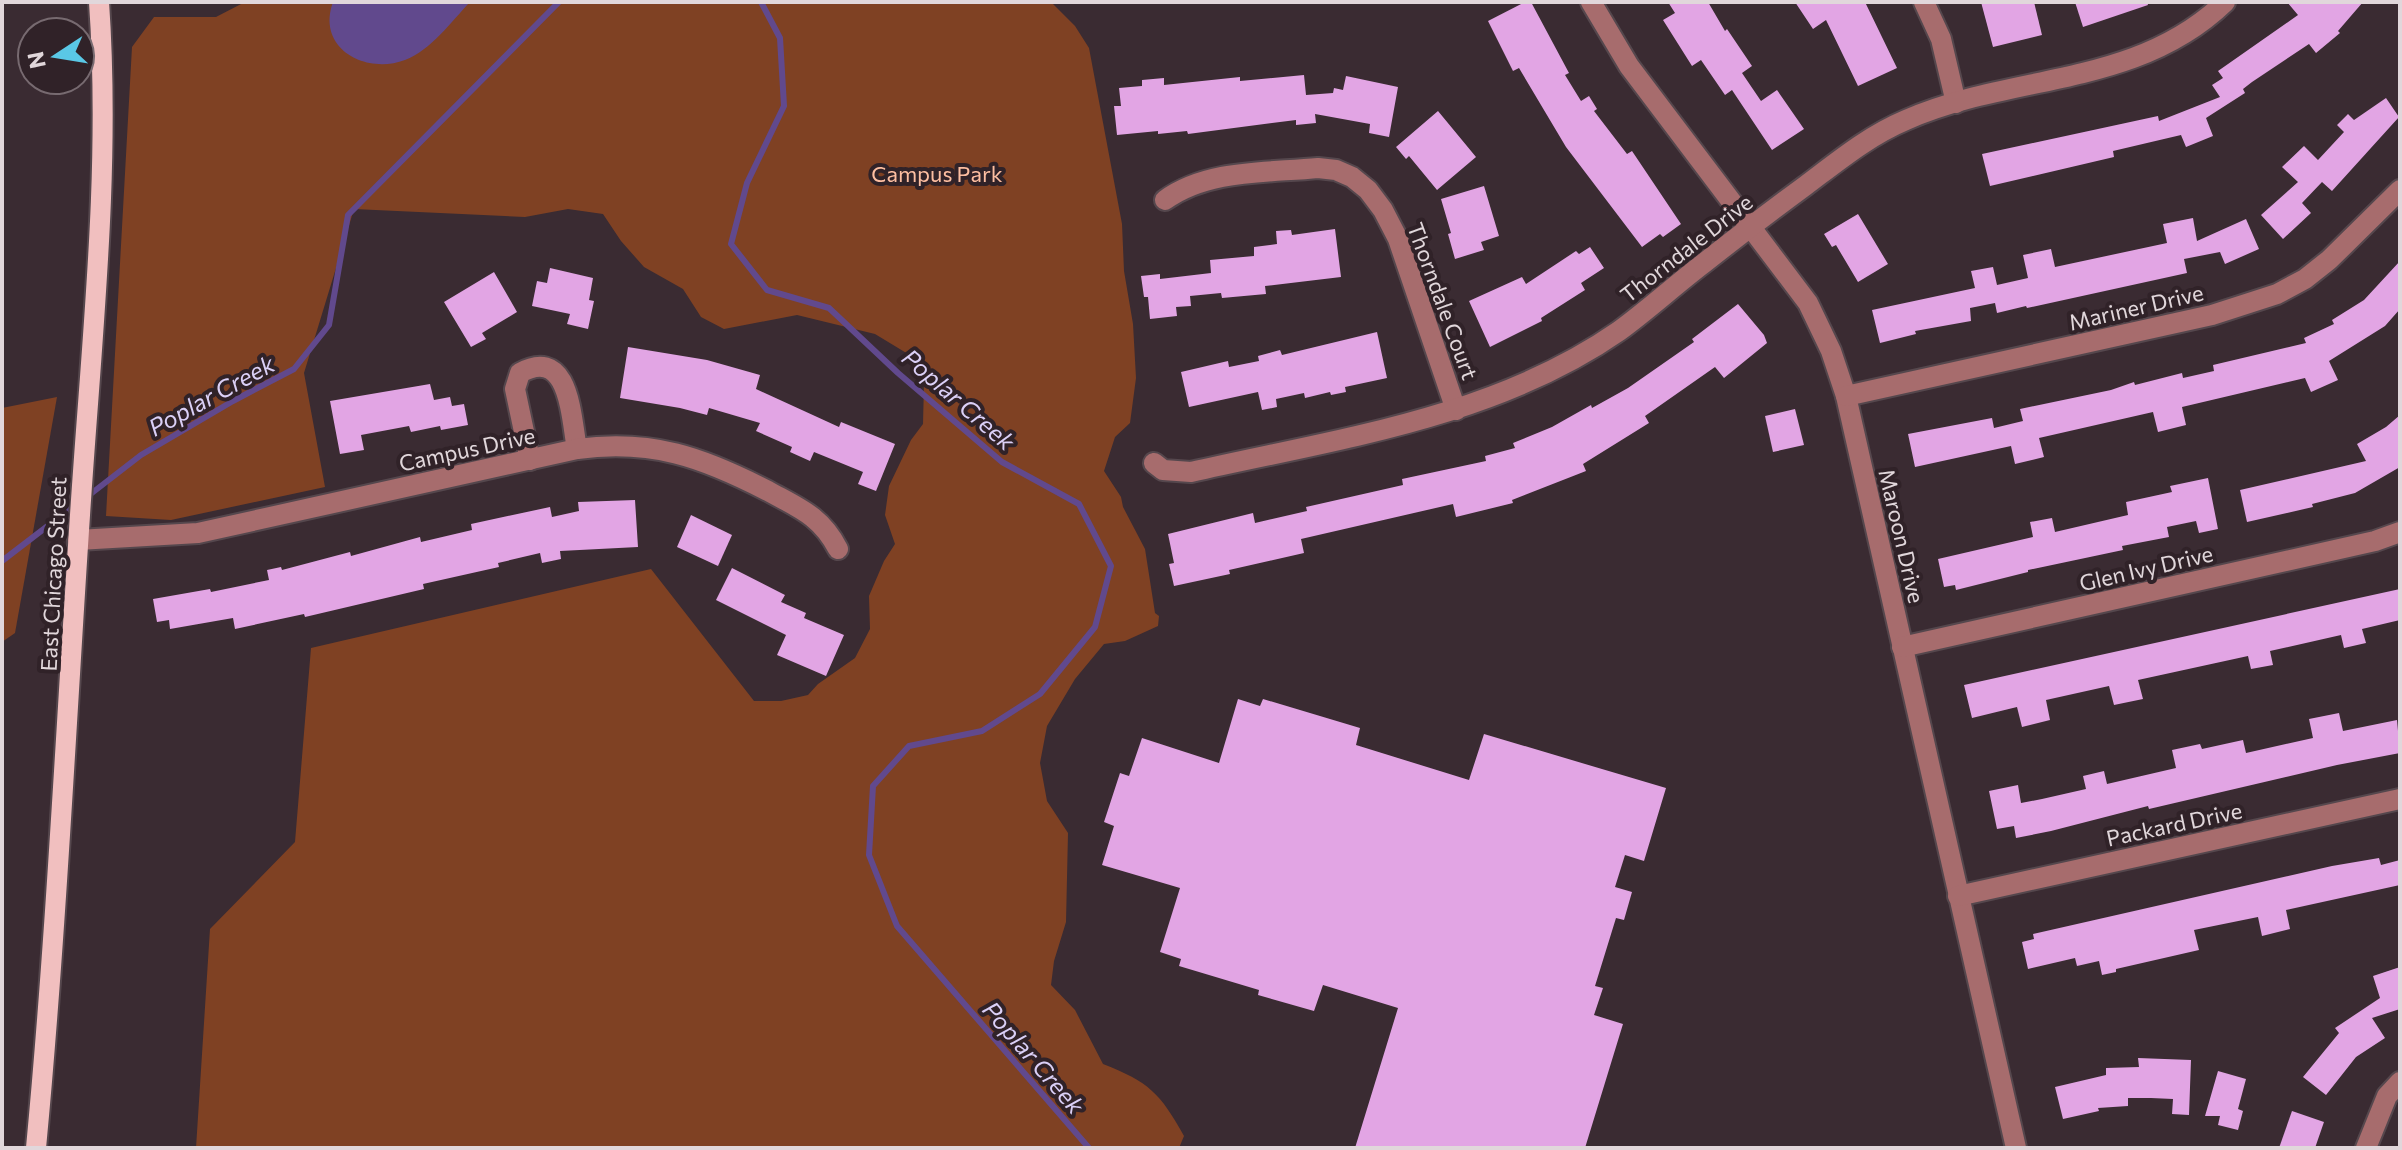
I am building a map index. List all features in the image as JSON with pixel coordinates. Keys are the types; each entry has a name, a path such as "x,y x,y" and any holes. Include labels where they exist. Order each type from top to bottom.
{"main road":[{"name":"East Chicago Street","path":"36,1148 67,737 101,187 104,79 99,2"}],"street":[{"name":"Maroon Drive","path":"1591,2 1629,66 1808,303 1831,351 1846,396 2016,1148"},
{"path":"1924,2 1941,39 1956,103"},
{"name":"Thorndale Drive","path":"1154,463 1163,470 1191,472 1456,410 1523,385 1584,354 1620,330 1751,226 1875,135 1905,120 1956,103 2136,59 2194,28 2225,2"},
{"name":"Thorndale Court","path":"1165,200 1181,189 1210,178 1318,168 1336,170 1352,177 1368,190 1398,239 1456,410"},
{"name":"Mariner Drive","path":"1846,396 2212,315 2277,294 2305,279 2329,260 2400,190"},
{"path":"530,460 515,389 520,373 532,366 548,367 559,375 566,392 577,449"},
{"name":"Campus Drive","path":"78,540 198,533 577,449 609,445 638,446 691,455 728,470 820,521 838,549"},
{"name":"Glen Ivy Drive","path":"1902,647 2360,544 2400,532"},
{"name":"Packard Drive","path":"1958,896 2400,799"},
{"path":"2366,1148 2387,1096 2400,1082"}],"green space":[{"name":"Campus Park","path":"245,2 1051,2 1075,26 1089,48 1122,224 1124,271 1133,324 1136,378 1130,423 1115,437 1104,471 1121,497 1145,549 1155,613 1159,616 1158,626 1125,641 1104,644 1075,679 1047,726 1040,763 1047,801 1068,833 1066,922 1054,961 1051,985 1075,1010 1103,1064 1143,1083 1168,1109 1184,1136 1179,1148 196,1148 210,929 295,842 311,648 651,569 754,701 781,701 808,695 818,684 855,658 870,629 869,596 895,544 885,515 889,486 911,440 923,424 924,383 908,354 875,334 797,315 724,329 701,317 683,289 644,267 603,214 568,209 525,217 354,209 304,373 325,487 171,520 106,516 132,47 154,17 216,17"},
{"path":"57,397 15,633 2,642 2,408"}],"shaded area":[{"path":"333,2 470,2 423,50 405,60 374,64 348,54 338,45 331,33"}],"building":[{"path":"1525,2 1531,2 1569,73 1565,75 1581,101 1589,96 1597,109 1594,111 1627,154 1632,151 1681,224 1663,237 1660,234 1642,247 1566,147 1519,68 1513,71 1488,21"},
{"path":"1668,2 1708,2 1725,31 1727,29 1752,66 1742,73 1761,101 1777,90 1804,129 1772,150 1732,90 1725,95 1701,60 1692,66 1663,20 1675,13"},
{"path":"1795,2 1865,2 1897,68 1858,86 1826,20 1813,29"},
{"path":"1981,2 2034,2 2042,35 1993,47"},
{"path":"2075,2 2147,2 2148,5 2083,27"},
{"path":"2287,2 2363,2 2338,31 2340,33 2316,53 2309,44 2252,82 2243,89 2245,93 2206,118 2213,136 2186,147 2181,135 2113,151 2114,157 1990,186 1982,154 2158,116 2159,121 2220,97 2212,85 2223,78 2218,71 2298,15"},
{"path":"1304,75 1306,95 1333,93 1334,88 1343,90 1346,76 1398,87 1389,137 1369,133 1370,124 1315,114 1316,123 1296,125 1296,120 1188,134 1187,131 1158,134 1158,131 1117,135 1114,106 1121,106 1119,88 1142,86 1142,80 1164,78 1164,85 1240,77 1240,81"},
{"path":"2386,98 2399,117 2332,191 2322,182 2302,203 2311,213 2283,239 2261,215 2298,182 2282,167 2304,146 2318,160 2344,132 2337,125 2348,114 2354,120"},
{"path":"1438,111 1476,157 1437,190 1409,156 1406,159 1396,147"},
{"path":"1484,186 1499,236 1481,242 1484,250 1455,259 1441,199"},
{"path":"1858,214 1888,264 1858,282 1836,245 1832,247 1824,234"},
{"path":"2193,218 2197,241 2246,219 2259,249 2225,264 2220,252 2184,259 2187,273 2027,308 1997,313 1995,303 1970,308 1971,321 1915,331 1916,334 1880,343 1872,310 1975,288 1971,271 1993,267 1997,285 2028,278 2023,255 2051,249 2055,267 2167,243 2163,224"},
{"path":"1335,229 1341,277 1265,286 1266,294 1222,298 1221,293 1190,296 1191,306 1176,307 1177,316 1150,319 1148,297 1144,297 1141,276 1160,274 1160,279 1211,273 1210,260 1254,256 1254,247 1277,244 1276,231 1291,230 1292,235"},
{"path":"1590,247 1604,268 1581,283 1585,290 1541,318 1542,321 1490,347 1469,301 1522,277 1526,284 1576,251 1579,254"},
{"path":"2400,261 2400,309 2385,326 2329,361 2338,380 2311,392 2305,378 2182,407 2186,425 2158,432 2153,412 2039,438 2044,457 2015,464 2011,446 1915,467 1908,434 1992,418 1994,428 2023,421 2020,409 2111,390 2134,382 2135,385 2182,373 2183,378 2214,371 2213,365 2306,343 2304,338 2334,324 2332,320 2364,300"},
{"path":"550,268 593,278 589,300 594,301 588,329 567,324 570,314 532,306 537,281 547,283"},
{"path":"494,272 517,312 482,333 486,339 471,347 444,302"},
{"path":"1738,304 1767,343 1724,378 1715,367 1645,416 1649,423 1583,464 1586,471 1512,500 1513,503 1456,517 1453,504 1301,539 1304,553 1174,586 1169,564 1174,563 1168,534 1253,513 1255,523 1307,511 1306,507 1403,485 1402,479 1486,461 1485,456 1515,448 1513,443 1552,427 1591,405 1592,408 1628,388 1694,342 1692,339"},
{"path":"1377,332 1387,378 1345,387 1346,392 1331,395 1330,392 1305,398 1304,393 1276,399 1277,407 1262,410 1258,392 1189,407 1181,372 1228,361 1229,367 1259,361 1258,356 1280,350 1282,355"},
{"path":"628,347 707,360 760,375 756,389 839,427 841,422 895,444 876,491 858,484 863,472 814,452 810,461 790,452 792,447 756,431 760,423 709,408 707,415 620,398"},
{"path":"430,384 434,400 450,397 452,406 464,404 468,425 441,430 440,426 411,432 409,426 361,435 364,450 340,454 330,401"},
{"path":"1795,409 1804,445 1773,452 1765,416"},
{"path":"2400,415 2400,467 2355,493 2312,504 2313,507 2247,522 2240,490 2366,461 2357,444"},
{"path":"2208,478 2218,529 2199,533 2196,521 2167,527 2169,537 2122,546 2123,550 2028,570 1956,590 1955,585 1944,587 1938,559 2033,537 2030,522 2052,518 2055,532 2128,515 2126,502 2172,492 2170,486"},
{"path":"635,500 638,547 560,551 561,559 542,563 540,553 498,563 499,567 423,584 424,589 305,617 304,614 235,629 233,618 170,629 169,620 157,622 153,599 210,589 211,592 269,580 267,570 281,567 282,570 350,552 351,556 420,537 421,542 472,530 471,524 550,507 552,517 579,511 578,502"},
{"path":"691,515 732,535 718,566 677,547"},
{"path":"732,568 785,595 781,602 806,613 804,618 844,635 826,676 777,655 786,635 716,600"},
{"path":"2400,589 2400,620 2362,629 2366,643 2344,648 2341,635 2270,651 2273,665 2251,669 2248,656 2138,680 2143,699 2114,705 2109,686 2046,700 2050,720 2022,727 2017,707 1972,718 1964,685"},
{"path":"1238,699 1260,706 1263,699 1360,728 1356,745 1469,780 1484,734 1666,788 1644,861 1625,855 1615,887 1632,892 1624,920 1616,918 1595,986 1603,988 1594,1015 1623,1024 1585,1148 1355,1148 1398,1008 1323,985 1314,1011 1258,995 1259,990 1179,966 1181,959 1160,952 1180,888 1102,865 1114,826 1104,822 1120,773 1129,776 1142,738 1219,763"},
{"path":"2339,713 2343,731 2397,720 2400,753 2149,809 2148,806 2016,838 2014,826 1997,829 1989,791 2018,785 2021,803 2042,799 2086,789 2083,776 2104,771 2107,784 2176,768 2172,750 2200,744 2202,749 2243,740 2246,753 2313,738 2309,719"},
{"path":"2379,858 2381,865 2400,860 2400,885 2286,910 2290,929 2262,936 2258,917 2194,930 2199,950 2102,975 2099,961 2077,966 2075,958 2028,969 2022,942 2034,939 2033,934"},
{"path":"2400,967 2400,1009 2372,1018 2385,1038 2356,1057 2326,1095 2303,1077 2339,1033 2335,1028 2380,998 2373,976"},
{"path":"2138,1058 2191,1060 2189,1115 2172,1114 2173,1099 2128,1098 2128,1106 2098,1108 2099,1111 2063,1119 2055,1087 2106,1075 2106,1068 2139,1067"},
{"path":"2218,1071 2246,1079 2238,1109 2243,1111 2238,1130 2218,1125 2220,1116 2205,1116"},
{"path":"2292,1111 2324,1122 2315,1148 2279,1148"}],"waterway":[{"name":"Poplar Creek","path":"88,496 141,455 294,369 329,325 348,215 559,2"},
{"name":"Poplar Creek","path":"761,2 780,38 784,106 747,183 731,244 767,290 829,308 898,373 1002,462 1079,504 1111,566 1095,627 1040,694 982,731 909,746 873,786 869,855 897,926 1089,1148"},
{"name":"Poplar Creek","path":"2,561 75,505"}]}
